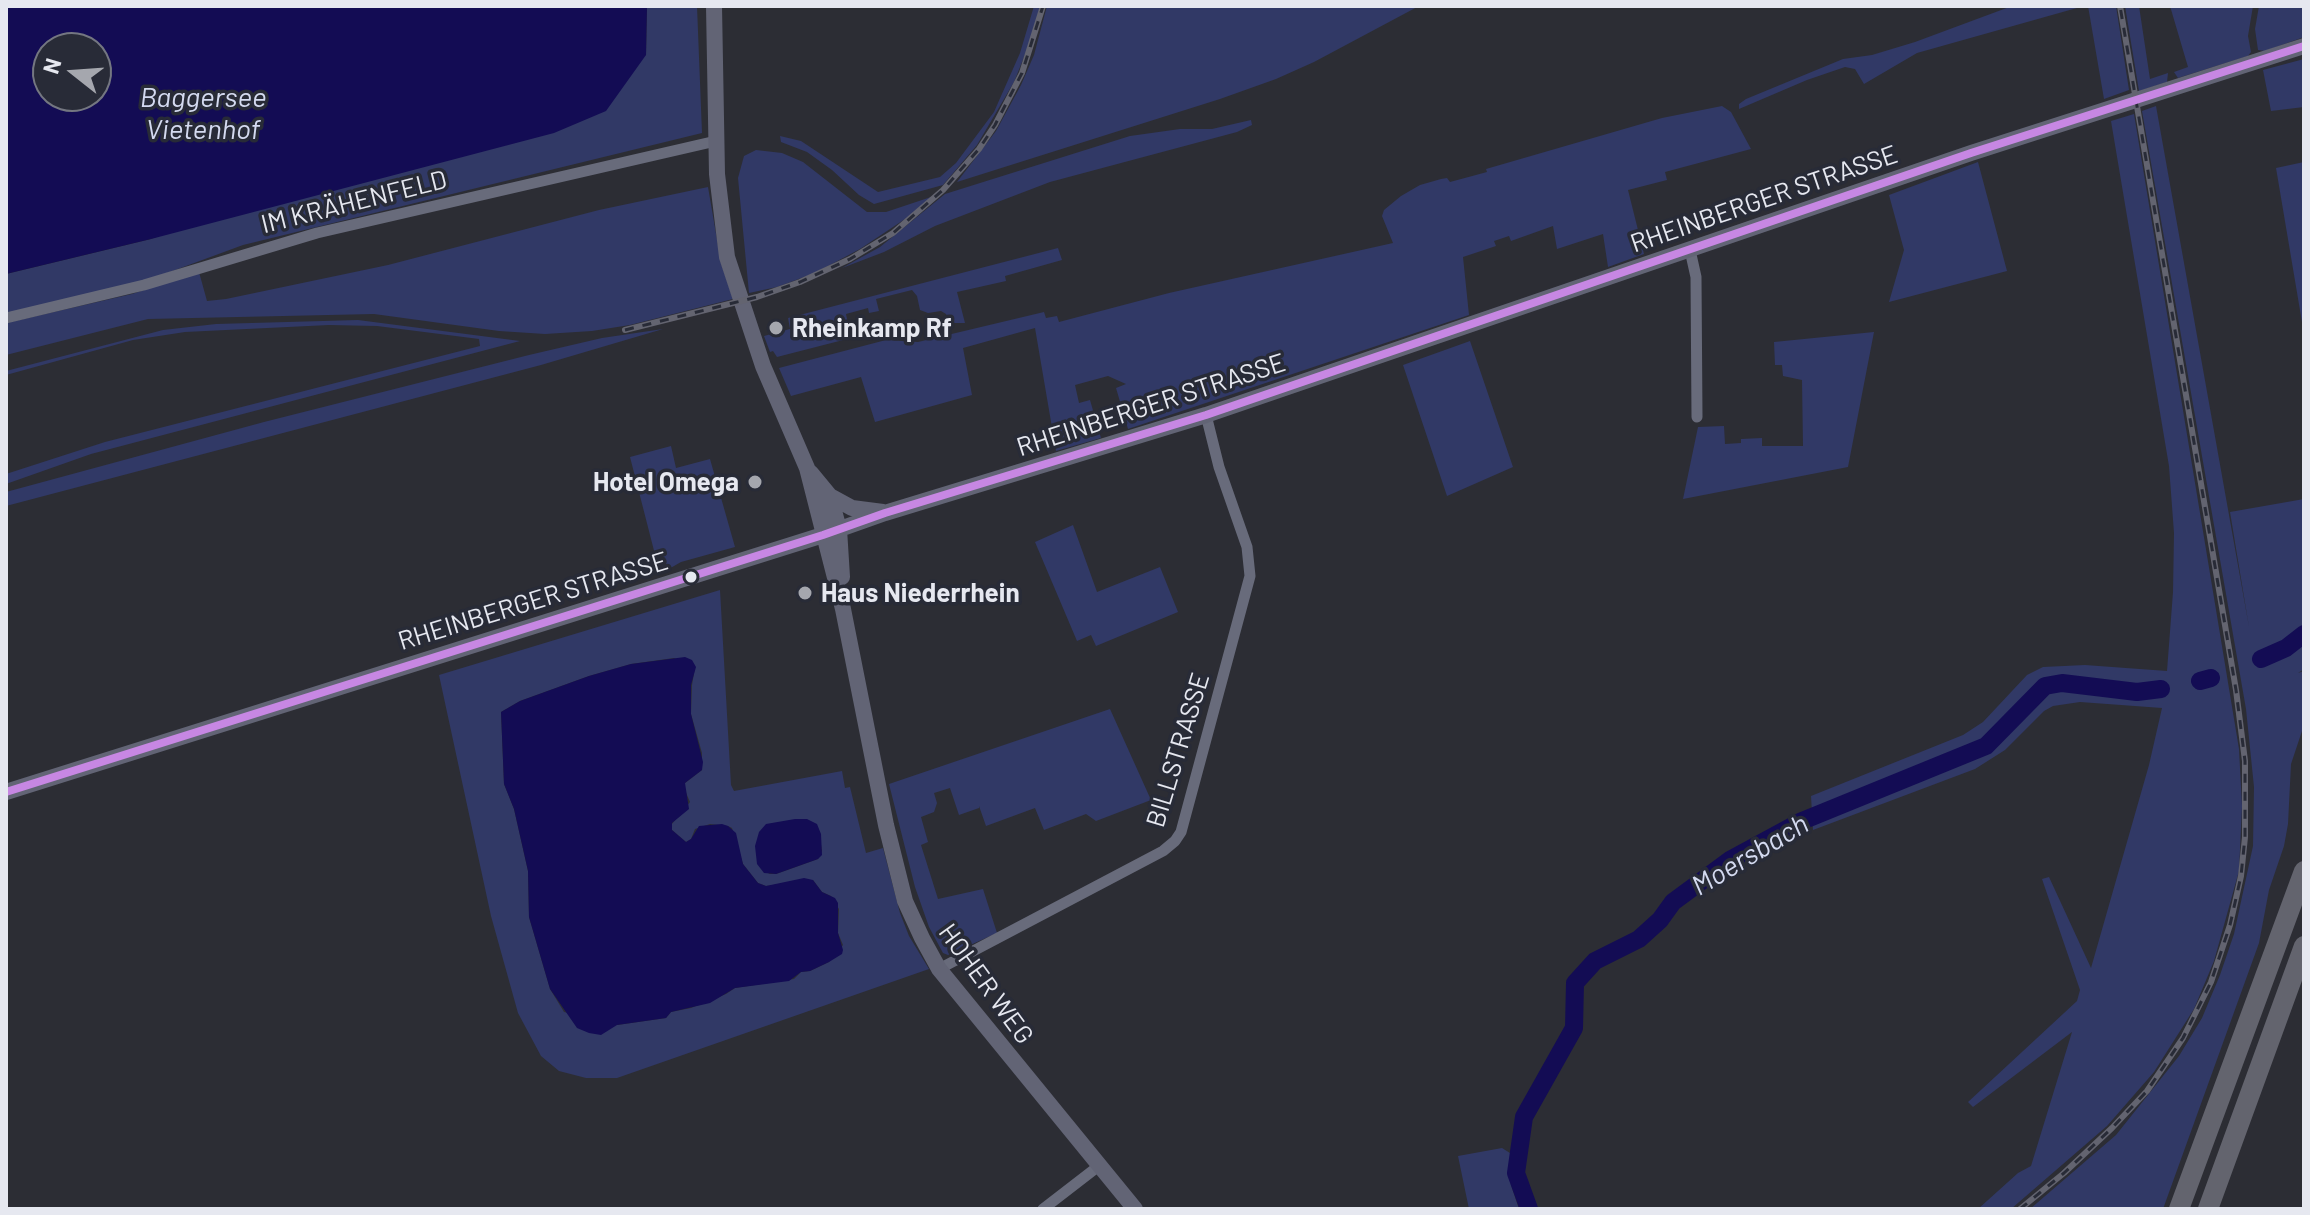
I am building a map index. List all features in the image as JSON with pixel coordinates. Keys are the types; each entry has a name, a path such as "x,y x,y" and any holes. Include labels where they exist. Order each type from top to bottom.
{"highway":[{"path":"2179,1209 2304,871"},
{"path":"2208,1209 2304,946"}],"main road":[{"path":"714,6 719,203 730,269 761,361 831,532"},
{"name":"RHEINBERGER STRASSE","path":"6,792 885,513 1206,415 1981,150 2304,46"},
{"path":"807,468 830,496 852,508 885,513"},
{"path":"830,496 831,532"},
{"name":"HOHER WEG","path":"831,532 843,609 899,881 913,921 939,969 1135,1209"}],"street":[{"name":"IM KRÄHENFELD","path":"6,318 144,285 235,255 331,229 716,141"},
{"path":"1690,250 1696,277 1697,417"},
{"name":"BILLSTRASSE","path":"939,969 1163,851 1181,832 1250,576 1247,547 1219,467 1206,415"},
{"path":"1043,1209 1100,1165"}],"shaded area":[{"path":"647,6 697,6 702,133 243,245 148,280 6,314 6,274 151,239 646,55"},
{"path":"1034,6 1040,6 1039,11 1014,82 977,145 943,185 874,204 807,152 781,142 780,136 801,141 878,192 940,177 956,163 994,112 1020,53"},
{"path":"1047,6 1419,6 1276,79 957,182 996,131 1021,85 1034,55"},
{"path":"2012,6 2084,6 1917,53 1864,84 1855,69 1845,67 1739,109 1739,104 1746,99 1843,59 1872,55 1915,42"},
{"path":"2088,6 2116,6 2129,90 2104,99"},
{"path":"2125,6 2139,6 2150,79 2168,73 2167,82 2139,91"},
{"path":"2170,6 2253,6 2248,36 2251,52 2248,56 2178,78 2174,72 2188,67"},
{"path":"2259,6 2304,6 2304,37 2265,51 2258,50 2255,29"},
{"path":"2304,59 2304,107 2271,111 2263,70"},
{"path":"1722,106 1731,112 1751,149 1665,172 1667,180 1628,190 1644,254 1608,267 1603,234 1557,249 1553,226 1511,241 1509,236 1494,241 1496,246 1463,257 1469,315 1128,429 1116,388 1126,384 1108,376 1075,385 1079,403 1090,400 1101,438 1056,451 1035,328 963,348 972,395 875,422 861,377 791,396 779,368 886,340 918,342 1044,312 1046,318 1057,316 1059,322 1169,293 1393,243 1382,216 1384,210 1420,185 1447,178 1450,182 1662,118"},
{"path":"2156,106 2249,627 2230,512 2304,499 2304,669 2298,673 2304,671 2304,725 2291,764 2284,846 2269,890 2259,943 2163,1209 2030,1209 2116,1135 2179,1056 2202,1018 2220,975 2234,934 2253,846 2254,787 2246,709 2142,111"},
{"path":"2134,114 2239,749 2242,806 2239,871 2214,961 2194,1009 2154,1072 2107,1126 2011,1209 1978,1209 2018,1173 2031,1166 2072,1032 1973,1107 1968,1102 2077,1001 2080,990 2042,879 2049,877 2091,968 2149,765 2162,708 2080,702 2053,706 2005,750 1975,769 1813,830 1811,796 1963,735 1983,722 2027,675 2043,667 2085,665 2167,671 2174,533 2169,466 2111,121"},
{"path":"1251,120 1252,125 1237,132 1050,182 935,226 884,252 842,268 880,247 945,194 1130,136 1180,129 1212,129"},
{"path":"756,150 782,153 803,162 867,212 886,212 931,197 908,217 860,249 815,273 749,293 738,178 744,156"},
{"path":"1978,162 2007,271 1889,302 1904,250 1889,195"},
{"path":"2304,162 2304,334 2276,168"},
{"path":"708,187 721,263 733,299 630,325 545,334 374,314 148,319 6,355 6,323 132,294 199,272 207,301 226,299 388,265 599,210"},
{"path":"1058,248 1062,260 1005,276 1006,281 957,292 965,323 949,323 946,314 941,311 928,313 920,310 917,296 912,290 876,299 879,311 869,313 868,308 846,314 851,338 777,357 773,351 770,352 764,336 790,329 788,318"},
{"path":"358,320 520,341 91,454 6,484 6,474 105,442 480,346 479,339 377,326 329,325 185,332 133,340 6,375 6,371 163,330 216,324"},
{"path":"663,329 541,365 6,506 6,492 264,422 529,355 602,338"},
{"path":"1874,332 1848,467 1683,499 1698,427 1724,426 1725,444 1762,438 1762,446 1803,446 1802,380 1783,376 1782,365 1775,365 1774,342"},
{"path":"1470,341 1513,467 1447,496 1403,365"},
{"path":"671,446 676,468 710,459 735,547 681,562 660,574 630,457"},
{"path":"1073,525 1097,592 1160,567 1178,612 1096,646 1091,635 1077,641 1035,542"},
{"path":"720,590 731,785 734,791 842,771 845,788 850,787 866,853 883,848 900,913 909,936 929,969 617,1078 586,1078 559,1071 541,1056 518,1013 491,916 439,675","holes":["674,658 695,667 691,714 702,753 702,770 685,783 690,802 672,824 672,830 686,842 691,839 695,829 710,824 728,826 732,828 743,864 758,883 766,886 813,880 822,892 831,896 839,909 838,933 843,945 829,962 801,972 794,979 735,988 691,1008 671,1012 666,1018 617,1025 564,1012 550,989 529,917 528,871 514,809 504,784 501,712 520,701 589,676 631,664","821,845 818,859 768,874"]},
{"path":"1110,709 1151,800 1096,821 1086,814 1044,830 1035,808 986,826 979,806 959,815 950,788 934,793 937,803 934,812 921,817 928,842 921,845 938,899 983,889 997,933 948,955 943,953 929,927 915,887 889,784"},
{"path":"1502,1148 1510,1153 1511,1185 1519,1209 1469,1209 1458,1156"}],"water":[{"name":"Baggersee Vietenhof","path":"6,6 647,6 646,55 606,111 554,133 6,274"},
{"path":"685,657 692,660 696,667 691,685 691,714 703,762 702,770 685,783 689,809 672,823 672,830 686,842 699,826 728,826 736,833 743,864 758,883 766,886 804,878 813,880 822,892 835,898 838,903 842,954 810,971 801,972 789,981 735,988 710,1003 671,1012 666,1018 617,1025 601,1035 589,1033 577,1028 550,989 529,917 528,871 514,809 504,784 501,712 520,701 589,676 631,664"},
{"path":"807,819 817,824 822,855 776,874 764,873 757,864 755,846 759,832 766,824"}],"waterway":[{"name":"Moersbach","path":"2261,659 2286,648 2304,634"},
{"name":"Moersbach","path":"2200,681 2211,678"},
{"name":"Moersbach","path":"1529,1209 1516,1173 1524,1117 1574,1028 1575,983 1595,961 1639,939 1660,920 1673,902 1730,860 1802,821 1986,746 2045,686 2062,683 2137,692 2161,689"}],"railway":[{"path":"625,330 757,297 800,282 850,259 893,233 943,190 979,149 995,125 1022,73 1043,6"},
{"path":"2020,1209 2112,1128 2147,1091 2183,1038 2211,982 2230,925 2241,876 2245,837 2245,761 2236,690 2120,6"}],"transit line":[{"path":"6,792 885,513 1206,415 1971,153 2304,46"}],"place":[{"name":"Rheinkamp Rf","path":"776,328"},
{"name":"Hotel Omega","path":"755,482"},
{"name":"Haus Niederrhein","path":"805,593"}]}
